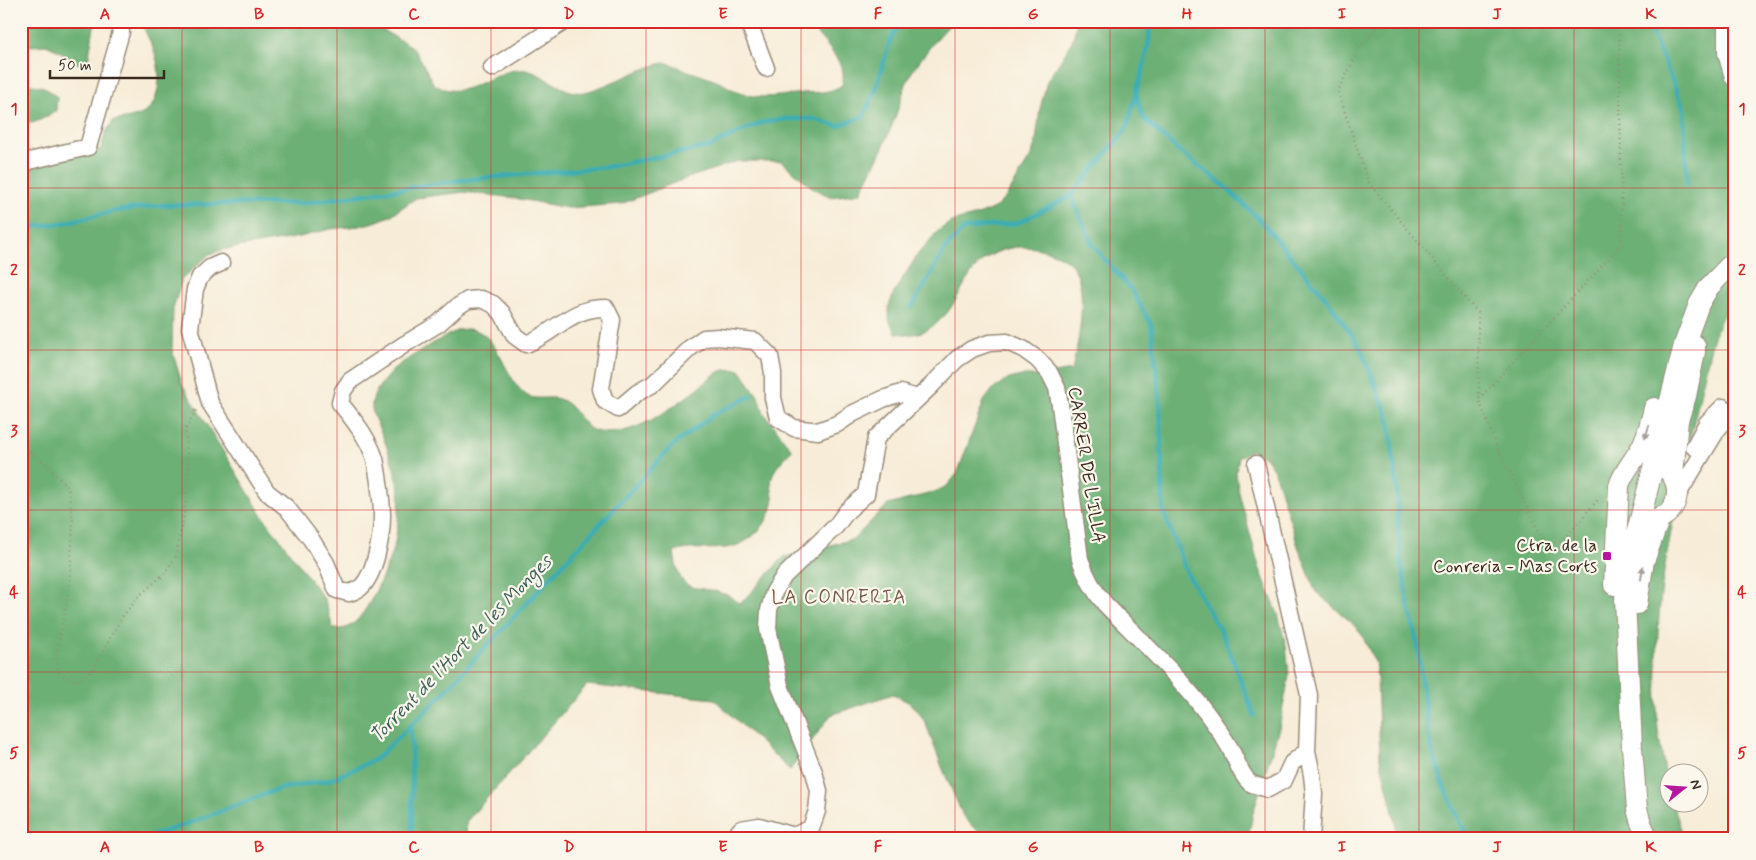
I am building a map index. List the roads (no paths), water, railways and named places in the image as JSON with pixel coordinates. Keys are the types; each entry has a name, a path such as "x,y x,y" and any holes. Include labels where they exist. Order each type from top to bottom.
{"street":[{"path":"21,163 88,147 121,32 118,21"},
{"path":"492,68 565,21"},
{"path":"748,21 766,68"},
{"path":"1728,21 1728,53 1735,77"},
{"path":"1648,839 1637,809 1625,600 1628,567 1677,372 1692,324 1699,304 1709,287 1719,274 1735,260"},
{"path":"221,263 210,268 200,277 195,289 190,328 210,403 267,492 286,508 319,550 337,590 349,593 360,588 368,578 373,567 382,516 374,458 370,447 356,424 340,404 343,391 350,381 438,324 468,300 481,299 493,304 502,313 515,336 526,344 538,340 581,311 606,308 612,320 601,389 605,401 618,409 637,393 653,384 690,348 704,338 718,337 755,341 770,356 773,373 773,398 778,418 794,428 818,431 837,424 852,414 883,399 901,393 918,398"},
{"path":"1630,708 1618,674 1614,632 1611,496 1619,486 1621,478 1630,466 1647,434 1670,356 1678,340 1692,324"},
{"path":"1611,496 1632,515 1640,518 1653,519 1660,517 1674,506 1678,420 1686,396 1695,352 1692,324"},
{"name":"CARRER DE L'ILLA","path":"733,839 741,829 759,826 794,836 811,828 818,810 820,791 780,686 768,629 769,610 774,592 784,576 866,494 876,438 957,358 972,349 989,343 1007,342 1024,349 1049,372 1057,388 1080,559 1085,576 1094,591 1192,693 1213,720 1251,784 1268,789 1284,780 1292,763 1307,751"},
{"path":"1676,485 1690,454 1708,424 1720,409 1735,397"},
{"path":"1676,485 1735,408"},
{"path":"1630,466 1643,462 1662,466 1676,485"},
{"path":"1256,464 1310,694 1307,751 1314,794 1311,839"},
{"path":"1630,708 1639,669 1637,604 1644,561 1660,517"}],"waterway":[{"path":"21,228 64,223 115,211 164,205 305,203 463,180 607,167 709,147 761,123 786,119 813,119 838,126 864,116 875,91 890,41 901,21"},
{"path":"1150,21 1149,40 1144,66 1136,93 1143,118 1181,153 1222,184 1260,220 1329,302 1360,347 1389,419 1397,491 1398,530 1402,568 1417,642 1432,751 1444,787 1469,839"},
{"path":"1647,21 1684,109 1687,184"},
{"path":"1136,95 1126,130 1071,196 1092,244 1132,291 1151,324 1160,402 1163,511 1188,575 1224,637 1254,715"},
{"name":"Torrent de l'Hort de les Monges","path":"912,307 945,249 964,229 1018,223 1071,196"},
{"name":"Torrent de l'Hort de les Monges","path":"143,839 279,789 330,780 376,759 437,700 672,446 713,415 751,396"},
{"path":"411,725 411,839"}],"place":[{"name":"Ctra. de la Conreria - Mas Corts","path":"1607,556"}],"district":[{"name":"LA CONRERIA","path":"839,597"}]}
